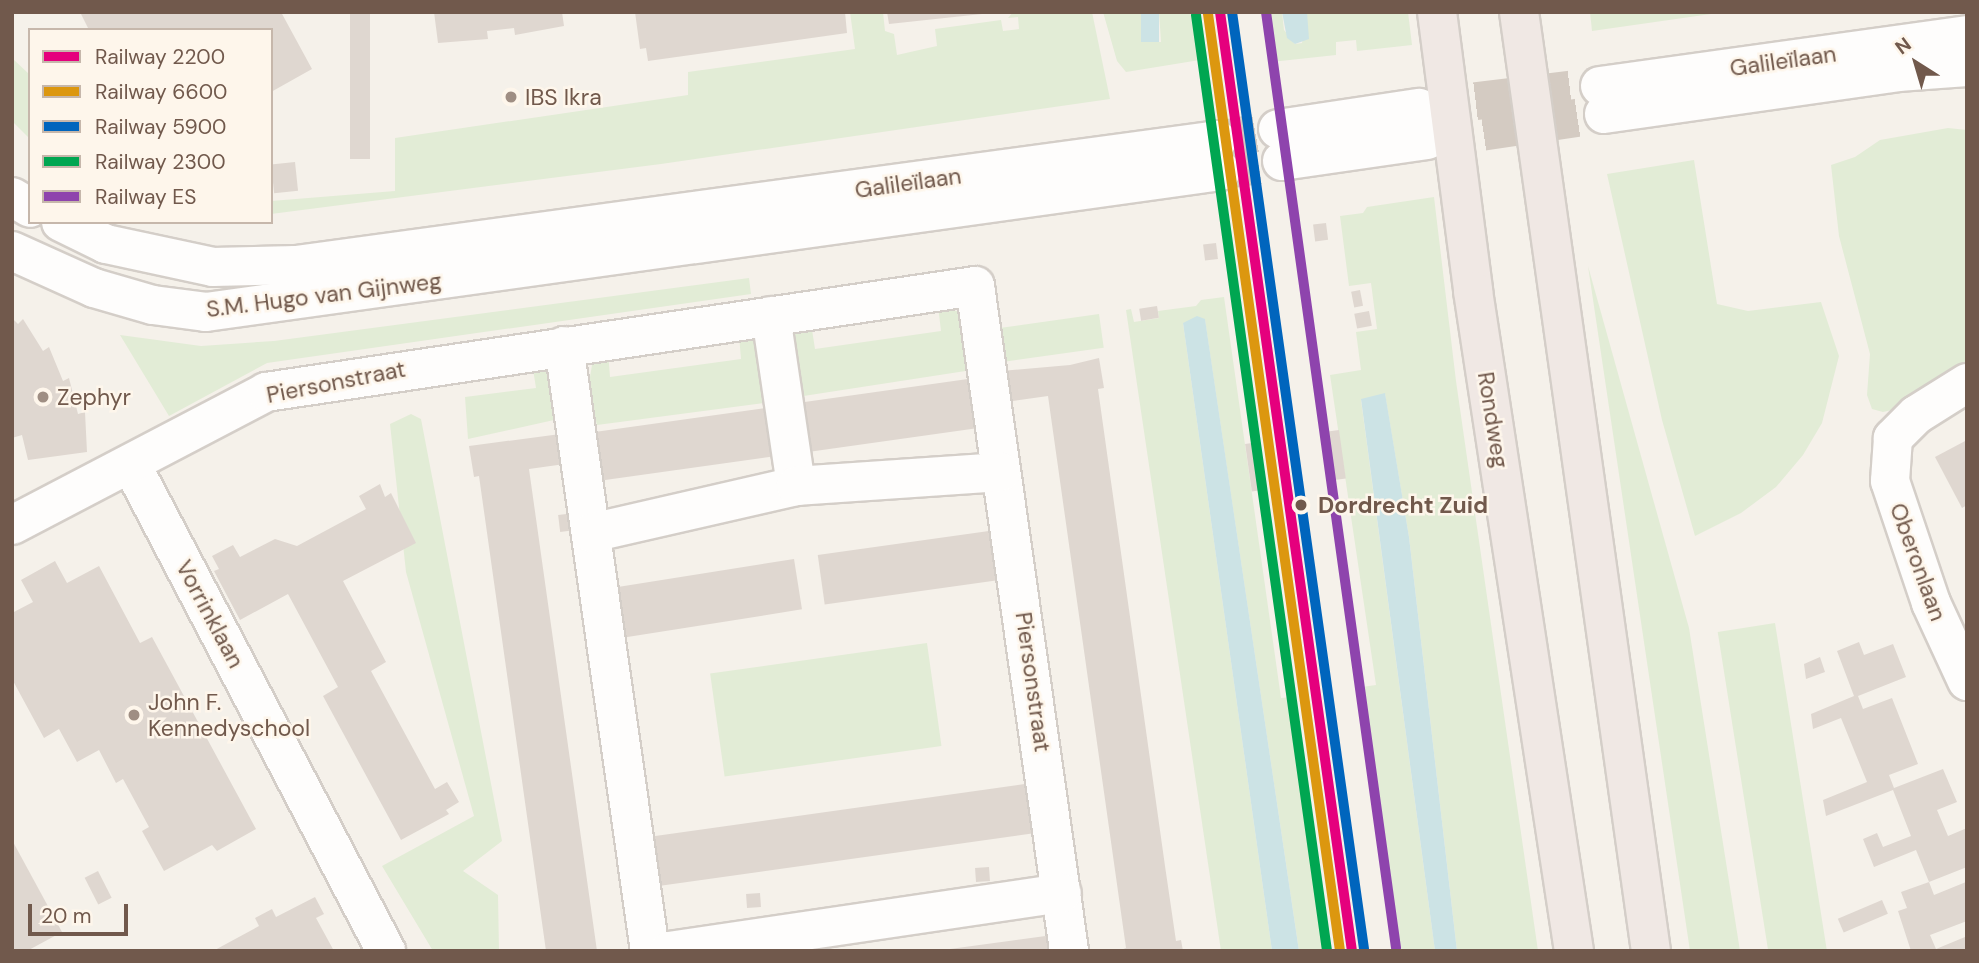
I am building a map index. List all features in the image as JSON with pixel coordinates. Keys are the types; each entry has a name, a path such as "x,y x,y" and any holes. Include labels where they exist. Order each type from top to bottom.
{"highway":[{"name":"Rondweg","path":"1437,12 1473,291 1574,951"},
{"path":"1519,12 1651,951"}],"street":[{"name":"Galileïlaan","path":"1967,35 1602,100 1967,67"},
{"path":"1280,145 1423,124"},
{"name":"Galileïlaan","path":"600,242 1220,155"},
{"path":"12,197 28,207"},
{"name":"S.M. Hugo van Gijnweg","path":"65,224 106,243 212,267 296,265 600,242"},
{"name":"S.M. Hugo van Gijnweg","path":"12,251 94,288 153,304 205,312 600,242"},
{"name":"Piersonstraat","path":"12,525 266,392 975,286 1069,951"},
{"path":"771,316 796,486"},
{"path":"564,346 650,951"},
{"name":"Oberonlaan","path":"1967,383 1916,415 1893,438 1889,481 1931,603 1967,681"},
{"name":"Vorrinklaan","path":"131,464 386,951"},
{"path":"591,533 796,486 1001,472"},
{"path":"669,951 1062,893"}],"green space":[{"path":"850,12 883,12 885,31 894,34 897,55 937,46 935,29 1001,20 1003,31 1019,29 1018,17 1008,18 1013,12 1092,12 1110,99 661,164 273,214 273,201 395,191 395,138 688,95 688,72 855,49"},
{"path":"1103,12 1141,12 1143,42 1161,42 1159,12 1200,12 1206,59 1126,72 1117,61"},
{"path":"1264,12 1282,12 1284,30 1295,44 1302,43 1307,12 1408,12 1412,45 1357,51 1356,40 1336,42 1336,55 1271,62"},
{"path":"1590,12 1725,12 1592,31"},
{"path":"12,58 28,73 28,137 12,121"},
{"path":"1948,128 1967,130 1967,374 1914,405 1883,412 1872,409 1867,395 1870,354 1839,236 1831,165 1855,157 1880,140"},
{"path":"1694,160 1717,304 1748,311 1821,302 1839,356 1822,423 1803,455 1776,487 1741,513 1695,536 1662,420 1607,174"},
{"path":"1434,197 1456,381 1538,951 1457,951 1409,537 1385,394 1361,400 1435,951 1399,951 1362,687 1376,685 1330,375 1361,370 1356,332 1377,329 1371,283 1349,286 1340,216 1363,213 1367,207"},
{"path":"1588,266 1689,628 1740,951 1690,951"},
{"path":"749,278 751,294 267,363 169,416 120,335 201,346 274,341"},
{"path":"1224,297 1281,698 1292,697 1327,951 1299,951 1205,320 1183,323 1272,951 1221,951 1126,310 1131,309 1134,322 1159,318 1158,311 1196,306 1201,300"},
{"path":"938,306 960,312 972,370 797,397 789,343 794,332 811,323 815,349 941,331"},
{"path":"1099,314 1104,348 1001,362 996,328"},
{"path":"739,335 756,340 771,402 597,425 588,389 593,359 608,351 610,377 741,359"},
{"path":"532,363 551,367 563,418 468,439 465,397 536,388"},
{"path":"411,414 421,419 502,841 463,871 498,895 499,951 433,951 382,866 474,816 406,572 390,424"},
{"path":"1775,623 1827,951 1768,951 1718,632"},
{"path":"927,643 941,746 725,776 710,673"}],"water":[{"path":"1141,12 1159,12 1159,42 1141,42"},
{"path":"1282,12 1307,12 1309,39 1295,44 1287,38"},
{"path":"1197,316 1205,319 1299,951 1272,951 1183,323"},
{"path":"1385,393 1409,537 1457,951 1435,951 1361,399"}],"building":[{"path":"80,12 281,12 312,69 273,91 273,28 88,28"},
{"path":"350,12 370,12 370,159 350,159"},
{"path":"434,12 562,12 564,26 515,35 514,28 487,31 488,39 438,43"},
{"path":"635,12 845,12 847,33 648,61 646,48 640,49"},
{"path":"887,12 982,12 982,14 889,24"},
{"path":"295,162 298,191 274,193 273,164"},
{"path":"1326,223 1328,240 1315,241 1313,225"},
{"path":"1216,243 1218,259 1205,260 1203,245"},
{"path":"1360,290 1363,306 1354,307 1351,292"},
{"path":"1157,306 1159,318 1141,321 1139,309"},
{"path":"1369,311 1372,326 1357,329 1354,314"},
{"name":"Zephyr","path":"12,318 18,324 23,319 43,351 49,347 63,381 69,378 78,414 85,412 87,452 28,460 22,435 12,438"},
{"path":"1099,358 1104,388 1098,389 1165,866 1176,941 1181,940 1183,951 1118,951 1126,948 1048,396 1005,402 1001,371 1070,365"},
{"path":"975,378 982,428 803,453 796,403"},
{"path":"773,407 780,456 602,481 595,432"},
{"path":"1339,430 1346,479 1333,480 1326,432"},
{"path":"568,433 572,463 529,469 597,951 546,951 479,476 474,477 469,446"},
{"path":"1967,440 1967,505 1962,508 1935,457"},
{"path":"1259,442 1266,490 1252,491 1245,444"},
{"path":"380,484 385,497 391,493 416,543 343,581 386,662 371,671 435,789 447,782 459,802 446,810 449,814 401,840 323,696 338,687 288,594 240,620 214,571 219,569 212,556 233,545 240,557 275,539 297,546 366,509 359,496"},
{"path":"575,513 577,530 560,532 558,515"},
{"path":"996,530 1003,580 825,605 818,555"},
{"path":"794,559 802,609 624,638 616,587"},
{"path":"55,561 67,583 99,566 140,643 152,637 256,829 217,851 212,845 164,871 142,831 149,827 123,779 116,783 99,750 77,762 59,729 44,738 12,679 12,613 33,602 21,580"},
{"path":"1859,642 1864,655 1893,644 1906,677 1858,696 1863,709 1892,698 1918,764 1889,775 1894,788 1943,769 1957,802 1937,810 1948,836 1967,828 1967,867 1929,882 1916,850 1874,867 1863,839 1877,833 1883,847 1911,836 1893,790 1826,816 1823,800 1867,782 1841,718 1813,729 1811,714 1854,696 1837,651"},
{"path":"1820,657 1825,672 1806,679 1804,664"},
{"path":"1032,783 1039,833 659,886 652,836"},
{"path":"12,840 62,932 27,951 12,951"},
{"path":"989,867 990,881 976,882 975,868"},
{"path":"98,871 112,898 98,905 85,878"},
{"path":"1929,882 1934,895 1966,882 1967,921 1930,935 1936,949 1965,937 1967,951 1911,951 1898,911 1907,908 1901,892"},
{"path":"760,893 761,907 747,908 746,894"},
{"path":"315,897 324,914 316,918 334,951 213,951 259,926 255,918 272,909 276,917"},
{"path":"1882,900 1888,914 1844,933 1838,919"},
{"path":"1053,935 1055,951 950,951 950,949"}],"tunnel":[{"path":"1419,108 1600,86"},
{"path":"1427,140 1604,114"},
{"path":"1218,140 1278,129"},
{"path":"1221,171 1282,161"}],"rail line":[{"name":"2200","path":"1220,12 1352,951"},
{"name":"5900","path":"1232,12 1364,949"},
{"name":"ES","path":"1266,12 1396,948"},
{"name":"6600","path":"1208,14 1340,951"},
{"name":"2300","path":"1196,15 1327,951"}],"place":[{"name":"IBS Ikra","path":"511,97"},
{"name":"Zephyr","path":"43,397"},
{"name":"Dordrecht Zuid","path":"1301,505"},
{"name":"John F. Kennedyschool","path":"134,715"}]}
